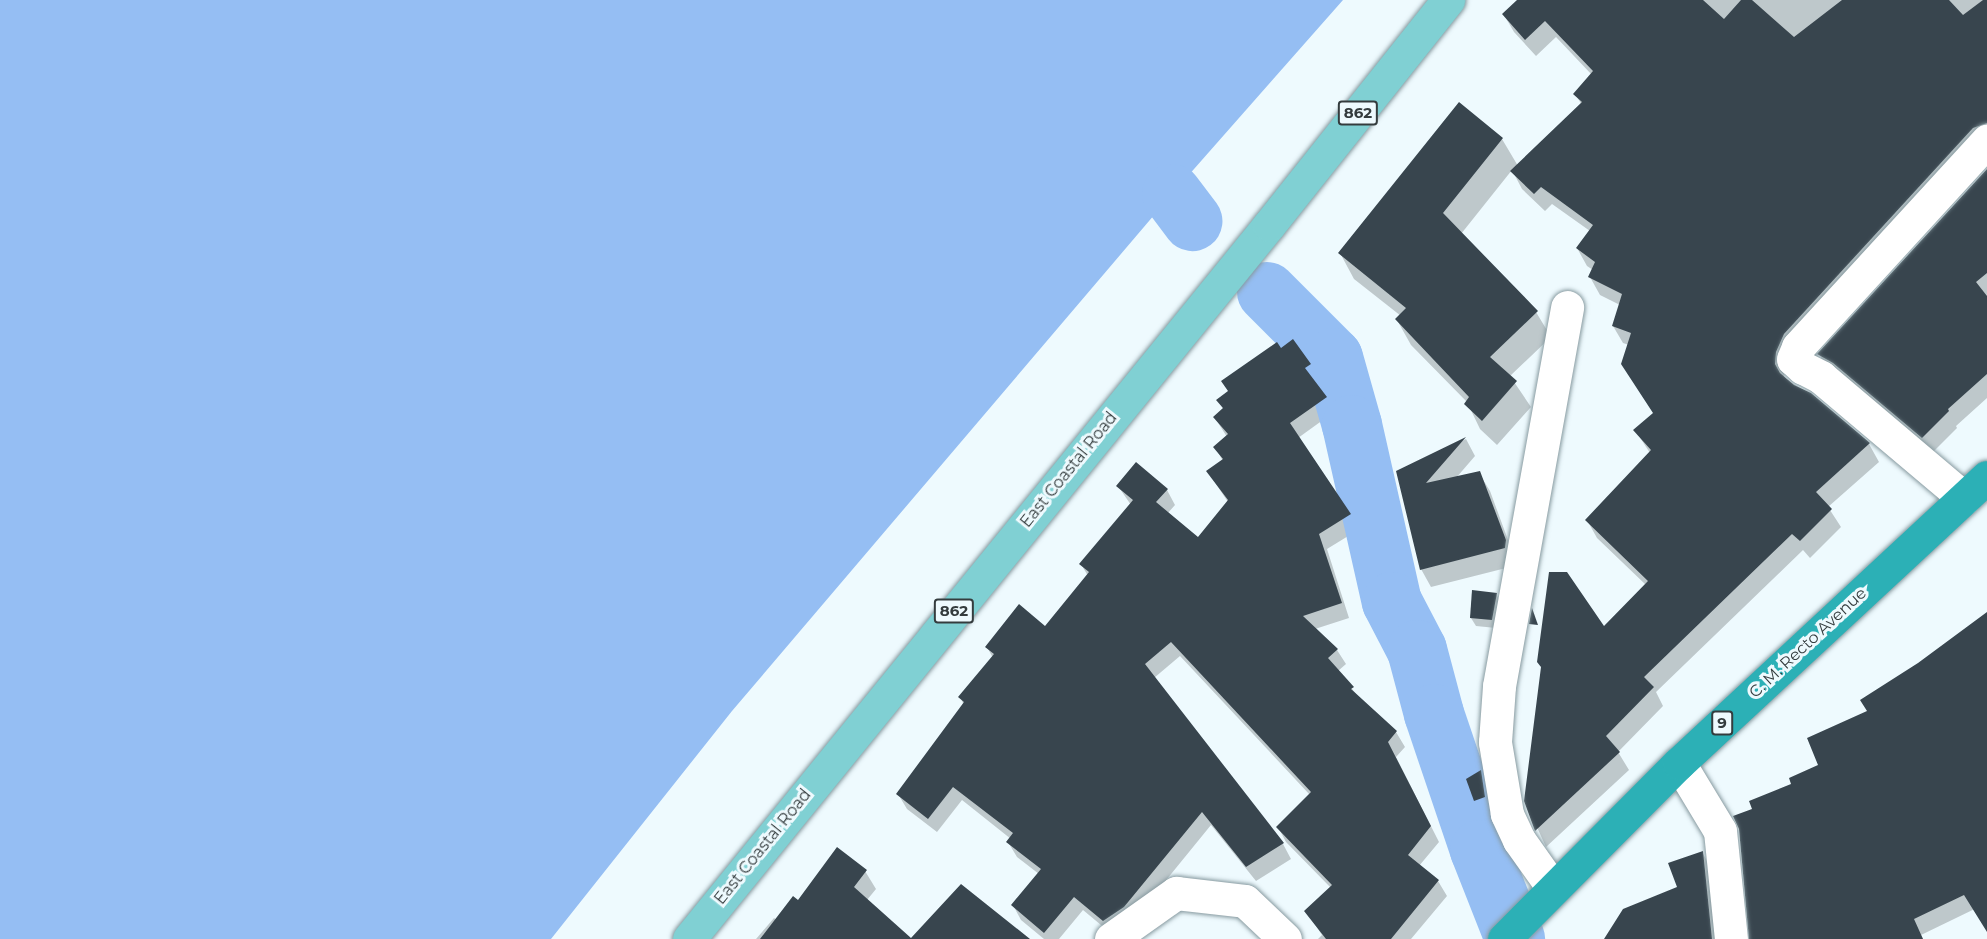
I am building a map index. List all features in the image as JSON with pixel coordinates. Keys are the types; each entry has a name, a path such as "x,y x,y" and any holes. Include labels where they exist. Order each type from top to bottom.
{"highway":[{"name":"C. M. Recto Avenue","path":"1504,939 1679,763 1987,477"}],"main road":[{"name":"East Coastal Road","path":"689,939 1269,225 1448,0"}],"street":[{"path":"1964,498 1821,377 1803,368 1793,359 1798,347 1987,141"},
{"path":"1545,897 1507,814 1495,742 1499,687 1567,307"},
{"path":"1679,763 1720,831 1731,939"},
{"path":"1111,939 1176,892 1245,901 1286,939"}],"water":[{"path":"0,0 1343,0 1172,194 732,711 551,939 0,939"}],"building":[{"path":"1517,0 1703,0 1724,19 1741,0 1752,0 1794,37 1842,0 1949,0 1963,15 1983,0 1987,0 1987,123 1973,128 1784,334 1776,352 1775,364 1780,373 1794,385 1811,393 1870,443 1816,492 1832,509 1800,541 1792,534 1644,677 1654,687 1606,736 1620,752 1535,831 1524,801 1541,667 1537,662 1549,572 1567,572 1604,626 1648,581 1585,520 1651,450 1633,430 1653,413 1621,364 1631,333 1612,326 1622,294 1588,277 1595,262 1576,248 1593,225 1541,187 1534,194 1510,171 1582,102 1573,94 1593,71 1545,21 1525,40 1502,14"},
{"path":"1459,102 1503,138 1443,213 1538,311 1490,357 1517,381 1482,421 1464,404 1469,397 1395,319 1406,308 1338,253"},
{"path":"1987,169 1987,273 1976,282 1987,296 1987,374 1948,409 1949,411 1922,438 1833,363 1817,354"},
{"path":"1293,339 1311,364 1305,368 1327,397 1290,423 1351,514 1319,534 1342,603 1303,616 1338,649 1328,658 1354,687 1351,689 1397,731 1388,742 1431,826 1408,855 1439,880 1391,939 1326,939 1304,911 1332,885 1276,827 1311,792 1171,642 1145,664 1284,843 1246,867 1202,812 1124,907 1103,921 1074,897 1044,933 1011,905 1041,869 1006,842 1013,833 953,787 928,819 896,794 964,702 958,697 994,654 985,647 1019,604 1045,626 1089,572 1079,564 1133,500 1116,486 1136,462 1168,489 1156,502 1198,537 1228,500 1206,471 1223,459 1213,447 1228,434 1213,417 1223,408 1216,400 1228,391 1221,381 1277,342 1281,348"},
{"path":"1466,437 1426,483 1480,471 1506,540 1505,548 1420,570 1396,471"},
{"path":"1472,590 1497,593 1492,620 1470,618"},
{"path":"1532,608 1538,625 1529,624"},
{"path":"1987,612 1987,932 1964,895 1914,919 1923,939 1749,939 1739,829 1733,816 1752,809 1749,801 1791,784 1789,778 1818,765 1807,738 1867,711 1860,700 1918,663"},
{"path":"1481,770 1485,797 1474,801 1466,779"},
{"path":"837,847 867,870 854,887 911,938 961,884 1030,939 760,939 793,896 798,900"},
{"path":"1703,851 1712,939 1604,939 1623,909 1677,887 1668,863"}],"waterway":[{"path":"1172,194 1192,221"},
{"path":"1267,292 1333,358 1352,425 1392,602 1417,650 1434,714 1480,850 1515,939"}]}
